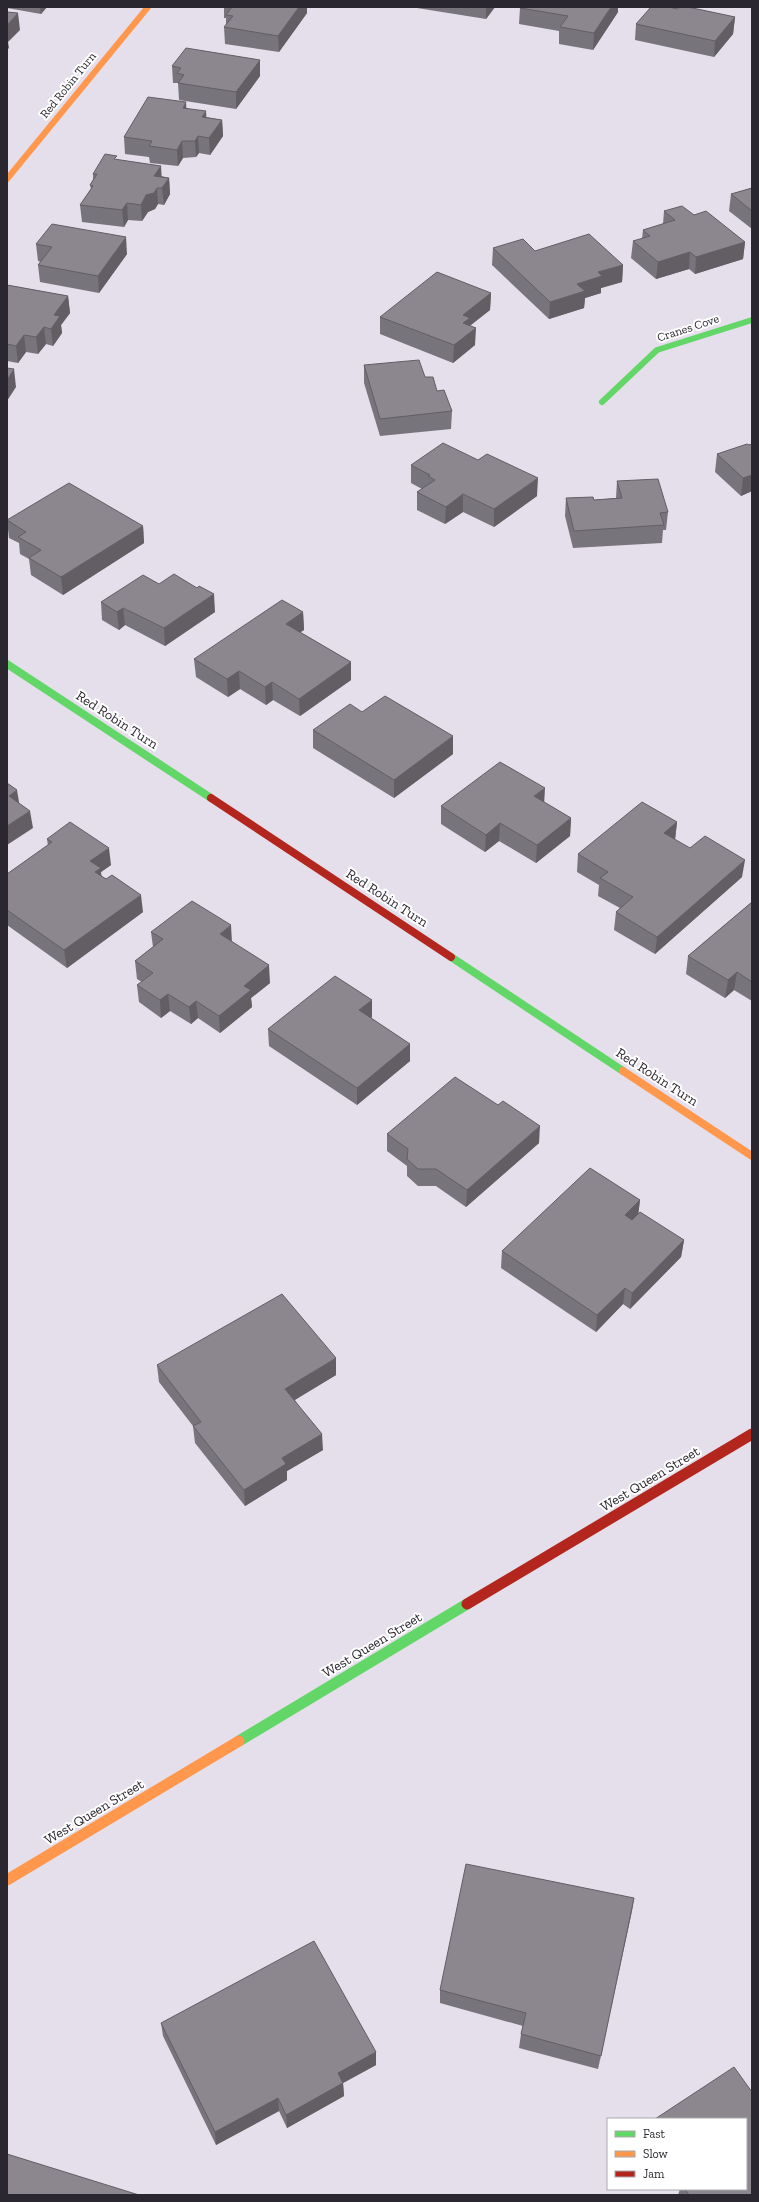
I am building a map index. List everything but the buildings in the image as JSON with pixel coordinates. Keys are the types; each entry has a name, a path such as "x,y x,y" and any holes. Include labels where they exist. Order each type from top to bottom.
{"street":[{"name":"Red Robin Turn","path":"7,179 148,7"},
{"name":"Cranes Cove","path":"602,402 657,350 752,320"},
{"name":"Red Robin Turn","path":"7,664 752,1156"},
{"name":"West Queen Street","path":"7,1880 752,1434"}],"traffic: fast":[{"path":"602,402 657,350 752,320"},
{"path":"7,664 211,798"},
{"path":"451,957 623,1071"},
{"path":"239,1741 467,1604"}],"traffic: slow":[{"path":"7,179 148,7"},
{"path":"623,1071 752,1156"},
{"path":"7,1880 239,1741"}],"traffic: jam":[{"path":"211,798 451,957"},
{"path":"467,1604 752,1434"}]}
